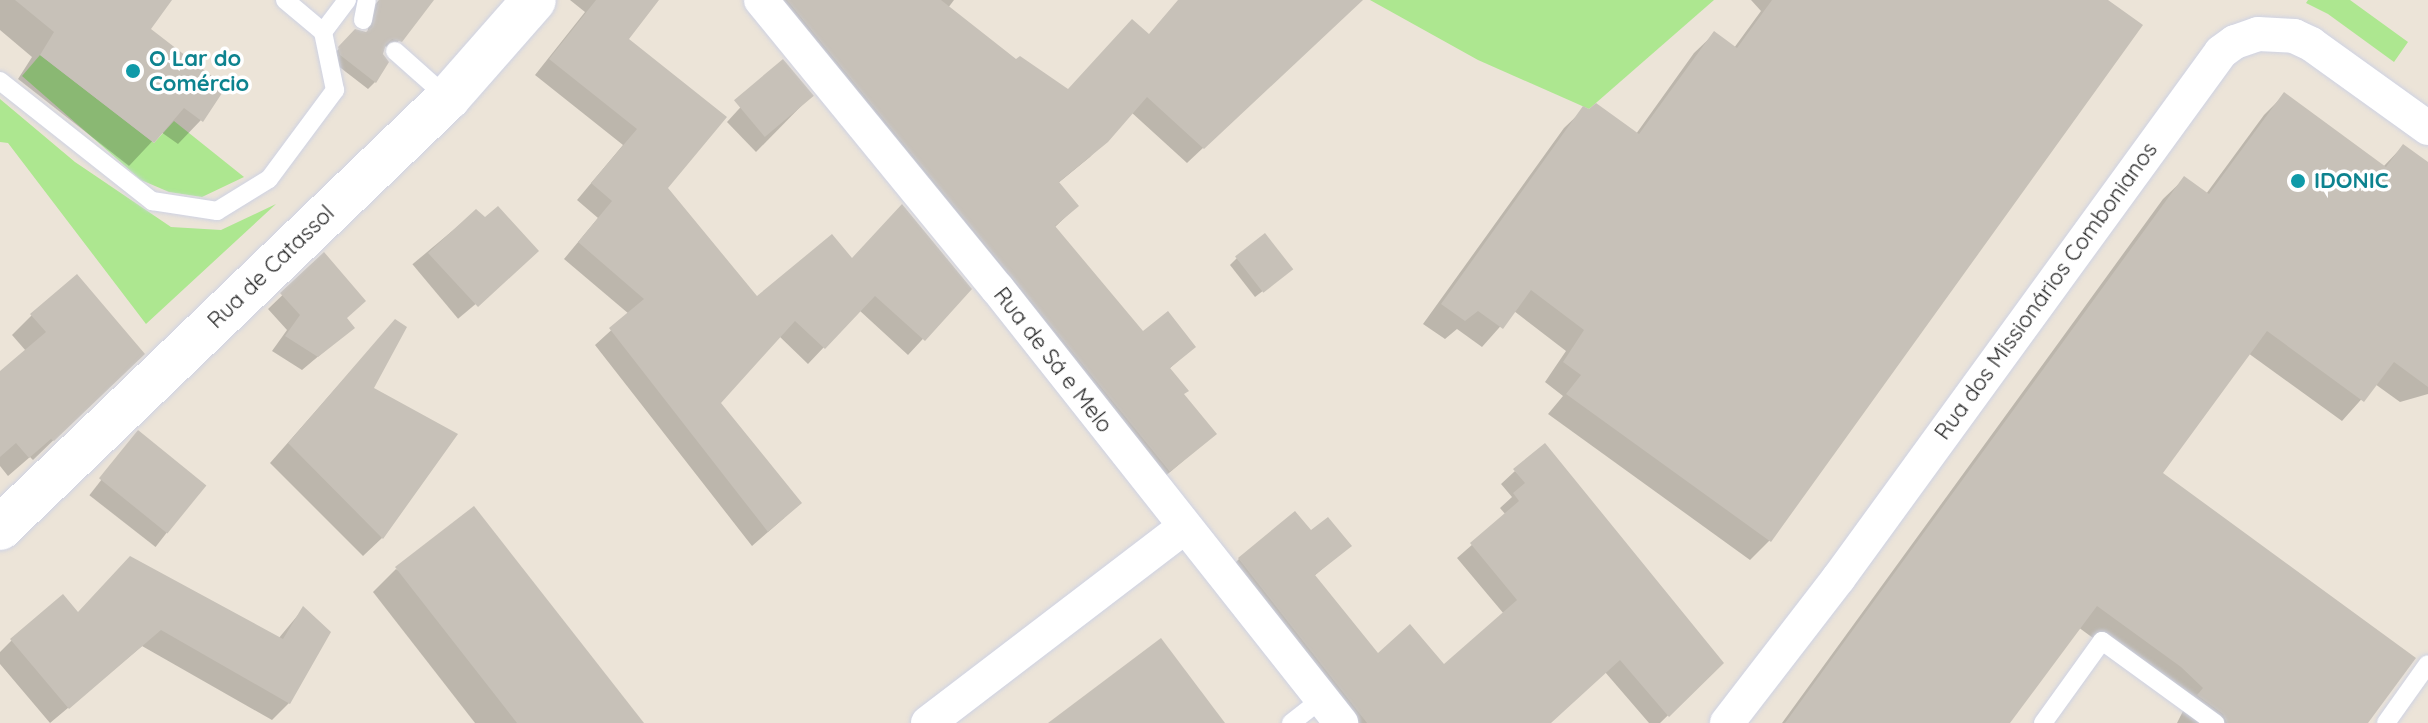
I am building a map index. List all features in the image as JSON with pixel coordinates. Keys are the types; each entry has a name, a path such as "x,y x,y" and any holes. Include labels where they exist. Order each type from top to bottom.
{"main road":[{"name":"Rua de Catassol","path":"0,528 448,98 534,0"}],"street":[{"name":"Rua de Sá e Melo","path":"761,0 997,288 1332,711"},
{"name":"Rua dos Missionários Combonianos","path":"1727,723 1838,579 2221,52 2235,42 2258,34 2294,36 2311,44 2428,128"},
{"path":"928,723 1184,527"}],"lane":[{"path":"0,81 152,201 217,211 269,179 335,90 323,32 285,0"},
{"path":"323,32 347,0"},
{"path":"363,20 367,0"},
{"path":"395,51 448,98"},
{"path":"2043,723 2102,641 2215,723"},
{"path":"2386,723 2428,664"},
{"path":"1291,723 1332,711"}],"green space":[{"path":"1370,0 1714,0 1589,109 1478,60"},
{"path":"2308,0 2350,0 2408,42 2394,62 2328,14 2306,3"},
{"path":"40,55 154,143 174,121 244,177 202,197 169,192 141,180 22,76"},
{"path":"0,99 75,162 171,227 221,230 276,204 146,324 8,143 0,142"}],"building":[{"name":"O Lar do Comércio","path":"15,0 172,0 151,29 226,87 203,122 184,108 154,143 40,55 54,32"},
{"path":"379,0 434,0 402,42 392,39 386,44 383,54 389,62 376,83 340,55 338,47 355,29 366,32 372,27"},
{"path":"596,0 659,0 629,39 727,117 668,188 757,296 832,234 852,258 902,204 972,289 925,341 875,296 825,349 795,321 721,403 802,503 768,532 609,328 644,299 578,242 612,201 591,183 637,129 549,59"},
{"path":"787,0 941,0 1016,59 1020,56 1068,89 1132,19 1149,34 1178,0 1363,0 1204,149 1147,97 1108,142 1059,182 1079,206 1055,226 1143,331 1168,311 1196,347 1170,368 1189,391 1184,394 1217,434 1170,472"},
{"path":"1772,0 2108,0 2143,25 1771,542 1566,394 1581,375 1563,362 1584,330 1531,290 1503,329 1478,311 1465,321 1441,304 1583,106 1589,109 1596,103 1639,134 1714,31 1737,48"},
{"path":"783,59 814,96 765,137 734,100"},
{"path":"2284,92 2386,167 2403,144 2428,162 2428,387 2394,362 2364,402 2267,331 2163,473 2416,658 2368,723 2227,723 2223,714 2197,695 2203,688 2181,667 2097,606 2010,723 1785,723 2184,176 2209,194"},
{"path":"498,206 539,251 478,307 428,253 476,209 485,217"},
{"path":"1265,233 1293,269 1263,293 1235,256"},
{"path":"324,252 366,301 347,318 355,328 318,357 285,336 300,315 280,293"},
{"path":"77,274 145,354 54,441 51,439 29,458 16,443 0,457 0,371 46,332 30,314"},
{"path":"395,319 407,327 374,388 458,434 383,539 288,443"},
{"path":"138,430 206,485 167,534 99,478"},
{"path":"1545,443 1724,663 1669,717 1620,660 1551,723 1367,723 1238,558 1295,511 1311,530 1328,517 1352,546 1315,575 1378,653 1410,624 1444,664 1517,600 1470,543 1519,501 1513,493 1525,483 1513,469"},
{"path":"474,506 644,723 517,723 395,567"},
{"path":"130,556 283,639 303,606 331,632 290,704 161,630 69,709 10,639 63,594 78,612"},
{"path":"1161,638 1225,723 1048,723"}],"place":[{"name":"O Lar do Comércio","path":"133,71"},
{"name":"IDONIC","path":"2298,181"}]}
